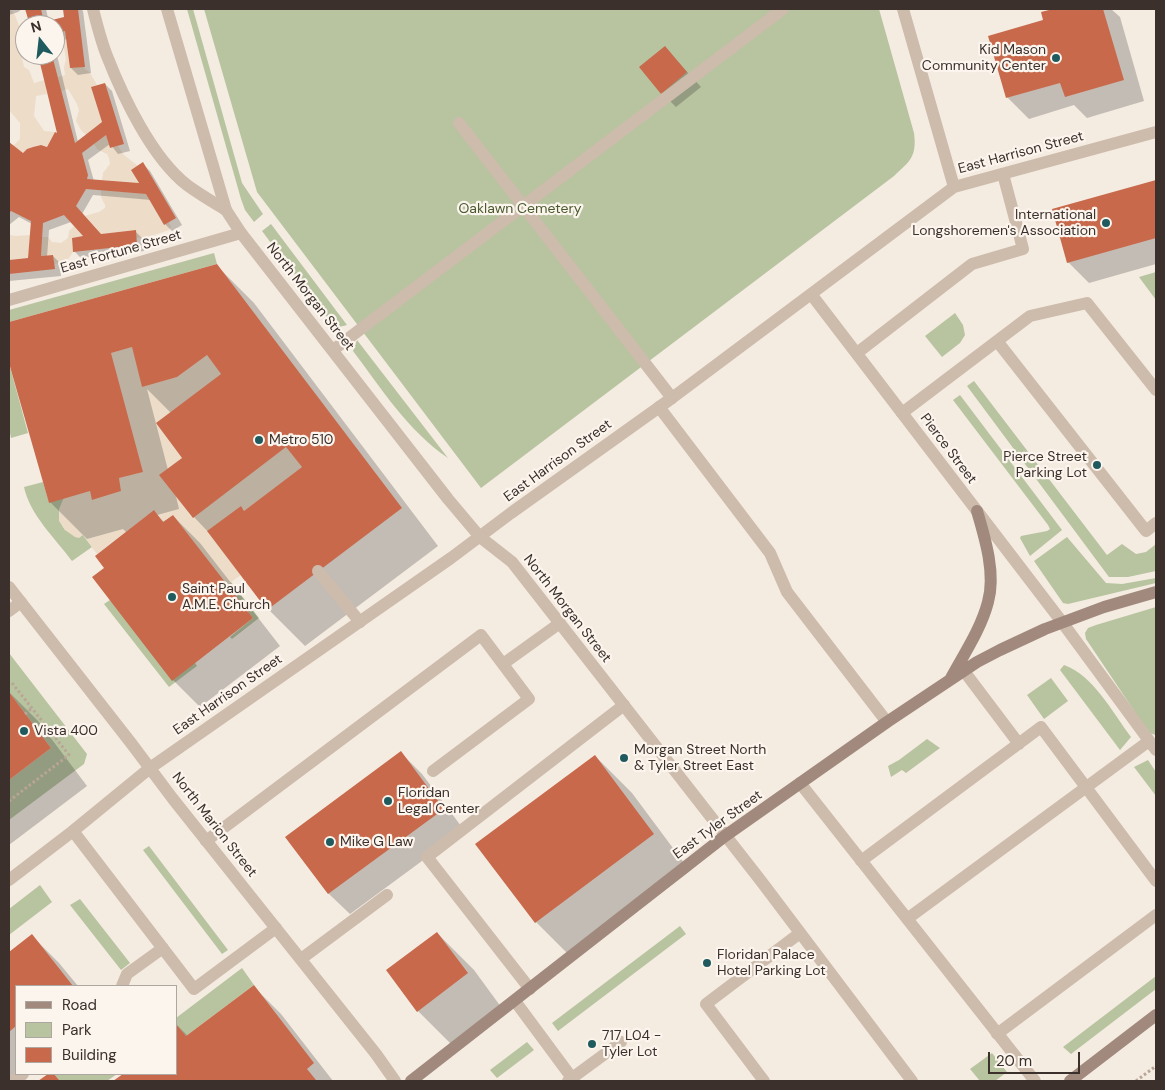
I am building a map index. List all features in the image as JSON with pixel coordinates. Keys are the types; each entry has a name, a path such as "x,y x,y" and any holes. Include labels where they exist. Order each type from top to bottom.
{"main road":[{"path":"950,680 979,625 989,601 990,575 988,552 977,511"},
{"name":"East Tyler Street","path":"411,1081 725,836 950,680 1000,650 1062,622 1104,607 1156,592"},
{"path":"1070,1081 1156,1014"}],"street":[{"path":"93,9 109,62 125,97 153,146 167,165 187,184 226,210"},
{"name":"North Morgan Street","path":"167,9 226,210 241,233 448,499 480,537 512,562 800,933 912,1081"},
{"path":"333,350 783,9"},
{"path":"903,9 954,187"},
{"path":"459,123 672,398"},
{"name":"East Harrison Street","path":"9,880 150,768 480,537 672,398 954,187 1156,132"},
{"path":"857,353 972,264 1023,249 1003,174"},
{"name":"East Fortune Street","path":"9,300 241,233"},
{"name":"Pierce Street","path":"811,294 1062,622 1153,745"},
{"path":"902,413 1030,316 1087,302 1156,390"},
{"path":"997,341 1146,531 1156,523"},
{"path":"659,407 770,553 786,592 887,722"},
{"path":"318,571 360,622"},
{"name":"North Marion Street","path":"9,587 206,841 301,958 395,1081"},
{"path":"9,611 21,602"},
{"path":"503,664 560,623"},
{"path":"206,841 481,635 529,699 432,771"},
{"path":"964,671 1019,744"},
{"path":"530,989 428,857 624,705"},
{"path":"861,861 1041,727 1156,881"},
{"path":"907,919 1086,787 1153,745"},
{"path":"800,783 1035,1081"},
{"path":"73,831 194,989 276,928"},
{"path":"301,958 387,895"},
{"path":"997,1034 1156,915"},
{"path":"764,1081 706,1004 800,933"},
{"path":"122,985 127,974 163,948"},
{"path":"515,1001 570,1080 621,1042"}],"path":[{"path":"9,801 69,755 12,683"},
{"path":"25,714 32,708"},
{"path":"1136,1081 1156,1066"}],"green space":[{"path":"187,9 193,9 242,183 263,214 254,222 245,210 241,199"},
{"name":"Oaklawn Cemetery","path":"204,9 879,9 914,133 914,148 911,158 894,176 481,488 257,192"},
{"path":"271,224 347,325 335,328 262,231"},
{"path":"214,253 217,264 9,322 9,310"},
{"path":"1156,272 1156,300 1139,277"},
{"path":"955,313 963,325 965,335 960,343 942,357 925,336"},
{"path":"357,340 448,458 420,435 385,394 353,351"},
{"path":"9,363 28,433 11,438 9,428"},
{"path":"974,381 1107,555 1122,544 1136,554 1146,552 1156,544 1156,571 1128,577 1109,577 967,386"},
{"path":"960,395 1062,530 1030,556 1020,538 1021,536 1050,529 953,400"},
{"path":"43,482 49,502 64,498 60,515 65,530 83,535 92,547 72,561 37,517 27,497 24,487"},
{"path":"1067,537 1106,583 1122,584 1156,578 1156,583 1068,604 1063,603 1034,561"},
{"path":"231,582 259,618 232,639 230,637 253,618 227,585"},
{"path":"110,600 197,666 169,687 104,604"},
{"path":"1156,607 1156,735 1149,733 1086,639 1085,633 1088,628 1096,625"},
{"path":"9,653 87,754 84,764 9,820 9,780 51,748 9,692"},
{"path":"1064,665 1084,677 1093,686 1110,706 1131,737 1120,750 1060,670"},
{"path":"1051,678 1068,701 1044,719 1027,695"},
{"path":"927,739 940,748 906,773 902,770 891,777 888,766"},
{"path":"1148,760 1156,772 1156,796 1134,767"},
{"path":"149,846 228,950 222,954 143,850"},
{"path":"40,885 52,902 9,935 9,909"},
{"path":"80,899 130,963 121,970 70,905"},
{"path":"680,926 686,934 558,1031 552,1023"},
{"path":"242,968 254,985 186,1036 178,1026 178,1016"},
{"path":"1156,976 1156,989 1071,1054 1063,1047"},
{"path":"527,1042 534,1050 497,1078 490,1070"},
{"path":"992,1053 1007,1072 995,1081 980,1081 970,1069"},
{"path":"55,1075 116,1075 107,1081 60,1081"}],"shaded area":[{"path":"9,9 15,16 15,65 24,65 29,70 34,83 45,80 47,94 36,96 34,116 44,131 55,132 47,147 41,145 33,147 23,153 13,146 20,139 20,123 9,110"},
{"path":"65,31 70,68 83,67 90,73 97,85 91,87 102,122 86,135 76,121 79,110 77,104 68,89 61,91 58,77 65,75"},
{"path":"106,135 110,148 118,146 124,155 138,166 131,170 139,183 102,180 103,173 110,164 109,158 107,154 97,149 94,144"},
{"path":"101,190 146,194 164,225 169,222 171,227 169,230 148,237 136,238 135,230 101,234 85,216 105,208 101,197"},
{"path":"74,226 83,236 72,238 73,252 69,258 54,264 53,255 41,256 42,237 48,237 52,242 61,243 68,238 69,231"},
{"path":"9,235 30,235 28,258 9,260"},
{"path":"132,347 142,387 177,377 207,355 221,374 156,423 182,458 160,475 191,516 286,447 302,467 244,511 241,506 207,531 241,575 227,585 173,515 163,522 154,510 97,554 83,535 79,538 75,537 65,530 59,521 59,509 64,498 90,491 93,500 121,491 119,478 143,472 111,353"}],"building":[{"path":"25,9 41,9 42,15 27,15"},
{"path":"63,9 78,9 85,67 70,68"},
{"name":"Kid Mason Community Center","path":"1053,9 1103,9 1124,80 1065,97 1060,83 1006,98 988,36 1043,20 1041,12"},
{"path":"665,46 687,72 661,94 639,67"},
{"path":"40,65 55,65 75,143 102,122 91,87 105,83 124,144 110,148 106,135 82,153 88,175 87,179 139,183 131,170 143,162 176,218 164,225 146,194 86,189 76,206 101,234 136,230 137,245 73,252 72,238 83,236 64,215 43,223 41,256 53,255 55,269 9,274 9,260 28,258 31,221 11,211 9,213 9,142 23,153 27,149 41,145 47,147 55,132 57,133"},
{"name":"International Longshoremen's Association","path":"1156,180 1156,238 1067,263 1052,209"},
{"name":"Metro 510","path":"217,264 402,508 267,610 207,531 241,506 244,511 302,467 286,447 193,518 159,475 182,458 156,423 221,374 207,355 177,377 142,387 132,347 111,353 143,472 119,478 121,491 92,500 90,491 49,503 9,363 9,322"},
{"name":"Saint Paul A.M.E. Church","path":"154,510 163,522 173,515 253,618 172,681 92,577 104,568 95,556"},
{"name":"Vista 400","path":"9,692 51,748 9,780"},
{"path":"401,751 444,809 328,894 285,837"},
{"path":"595,755 654,834 535,923 475,844"},
{"path":"437,932 468,973 417,1012 386,970"},
{"path":"32,934 72,985 15,985 15,1027 9,1032 9,952"},
{"path":"254,985 314,1063 307,1069 316,1080 113,1081 122,1075 178,1075 178,1026 186,1036"},
{"path":"47,1075 55,1075 60,1081 38,1081"}],"place":[{"name":"Kid Mason Community Center","path":"1056,58"},
{"name":"International Longshoremen's Association","path":"1106,223"},
{"name":"Metro 510","path":"259,440"},
{"name":"Pierce Street Parking Lot","path":"1097,465"},
{"name":"Saint Paul A.M.E. Church","path":"172,597"},
{"name":"Vista 400","path":"24,731"},
{"name":"Morgan Street North & Tyler Street East","path":"624,758"},
{"name":"Floridan Legal Center","path":"388,801"},
{"name":"Mike G Law","path":"330,842"},
{"name":"Floridan Palace Hotel Parking Lot","path":"707,963"},
{"name":"717 L04 - Tyler Lot","path":"592,1044"}]}
